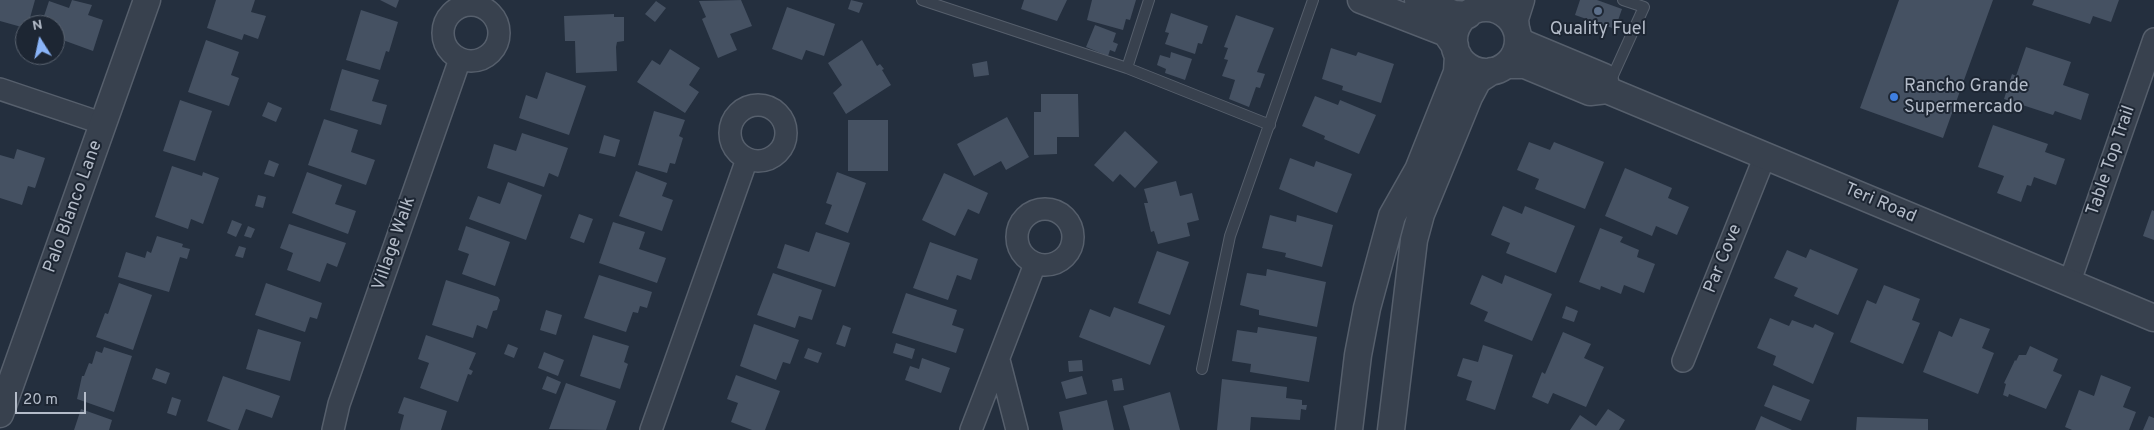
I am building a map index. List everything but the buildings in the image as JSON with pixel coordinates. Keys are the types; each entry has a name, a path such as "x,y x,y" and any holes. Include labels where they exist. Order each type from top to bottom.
{"street":[{"name":"Palo Blanco Lane","path":"0,414 147,0"},
{"path":"1361,0 1446,33 1463,61 1476,70 1499,68"},
{"path":"1418,0 1454,14 1480,8 1493,9 1504,13 1517,33"},
{"path":"1391,430 1404,334 1411,252 1421,214 1476,83 1499,68 1516,52 1517,33 1515,19 1521,0"},
{"path":"1349,430 1358,355 1379,261 1392,216 1418,170 1457,72 1456,30 1480,8"},
{"name":"Teri Road","path":"1517,33 1525,44 1604,77 1607,90"},
{"name":"Table Top Trail","path":"2069,284 2154,38"},
{"name":"Village Walk","path":"333,430 339,404 460,59"},
{"name":"Teri Road","path":"1499,68 1525,65 1590,92 1607,90 2154,318"},
{"path":"0,89 104,124"},
{"name":"Par Cove","path":"1682,361 1765,156"},
{"path":"653,429 747,159"},
{"path":"971,430 1035,264"},
{"path":"999,360 1017,430"}],"lane":[{"path":"922,0 1127,68 1270,125"},
{"path":"1127,68 1149,0"},
{"path":"1202,369 1230,236 1313,0"},
{"path":"1607,90 1644,8 1623,0"}],"place":[{"name":"Quality Fuel","path":"1598,11"},
{"name":"Rancho Grande Supermercado","path":"1894,97"}]}
